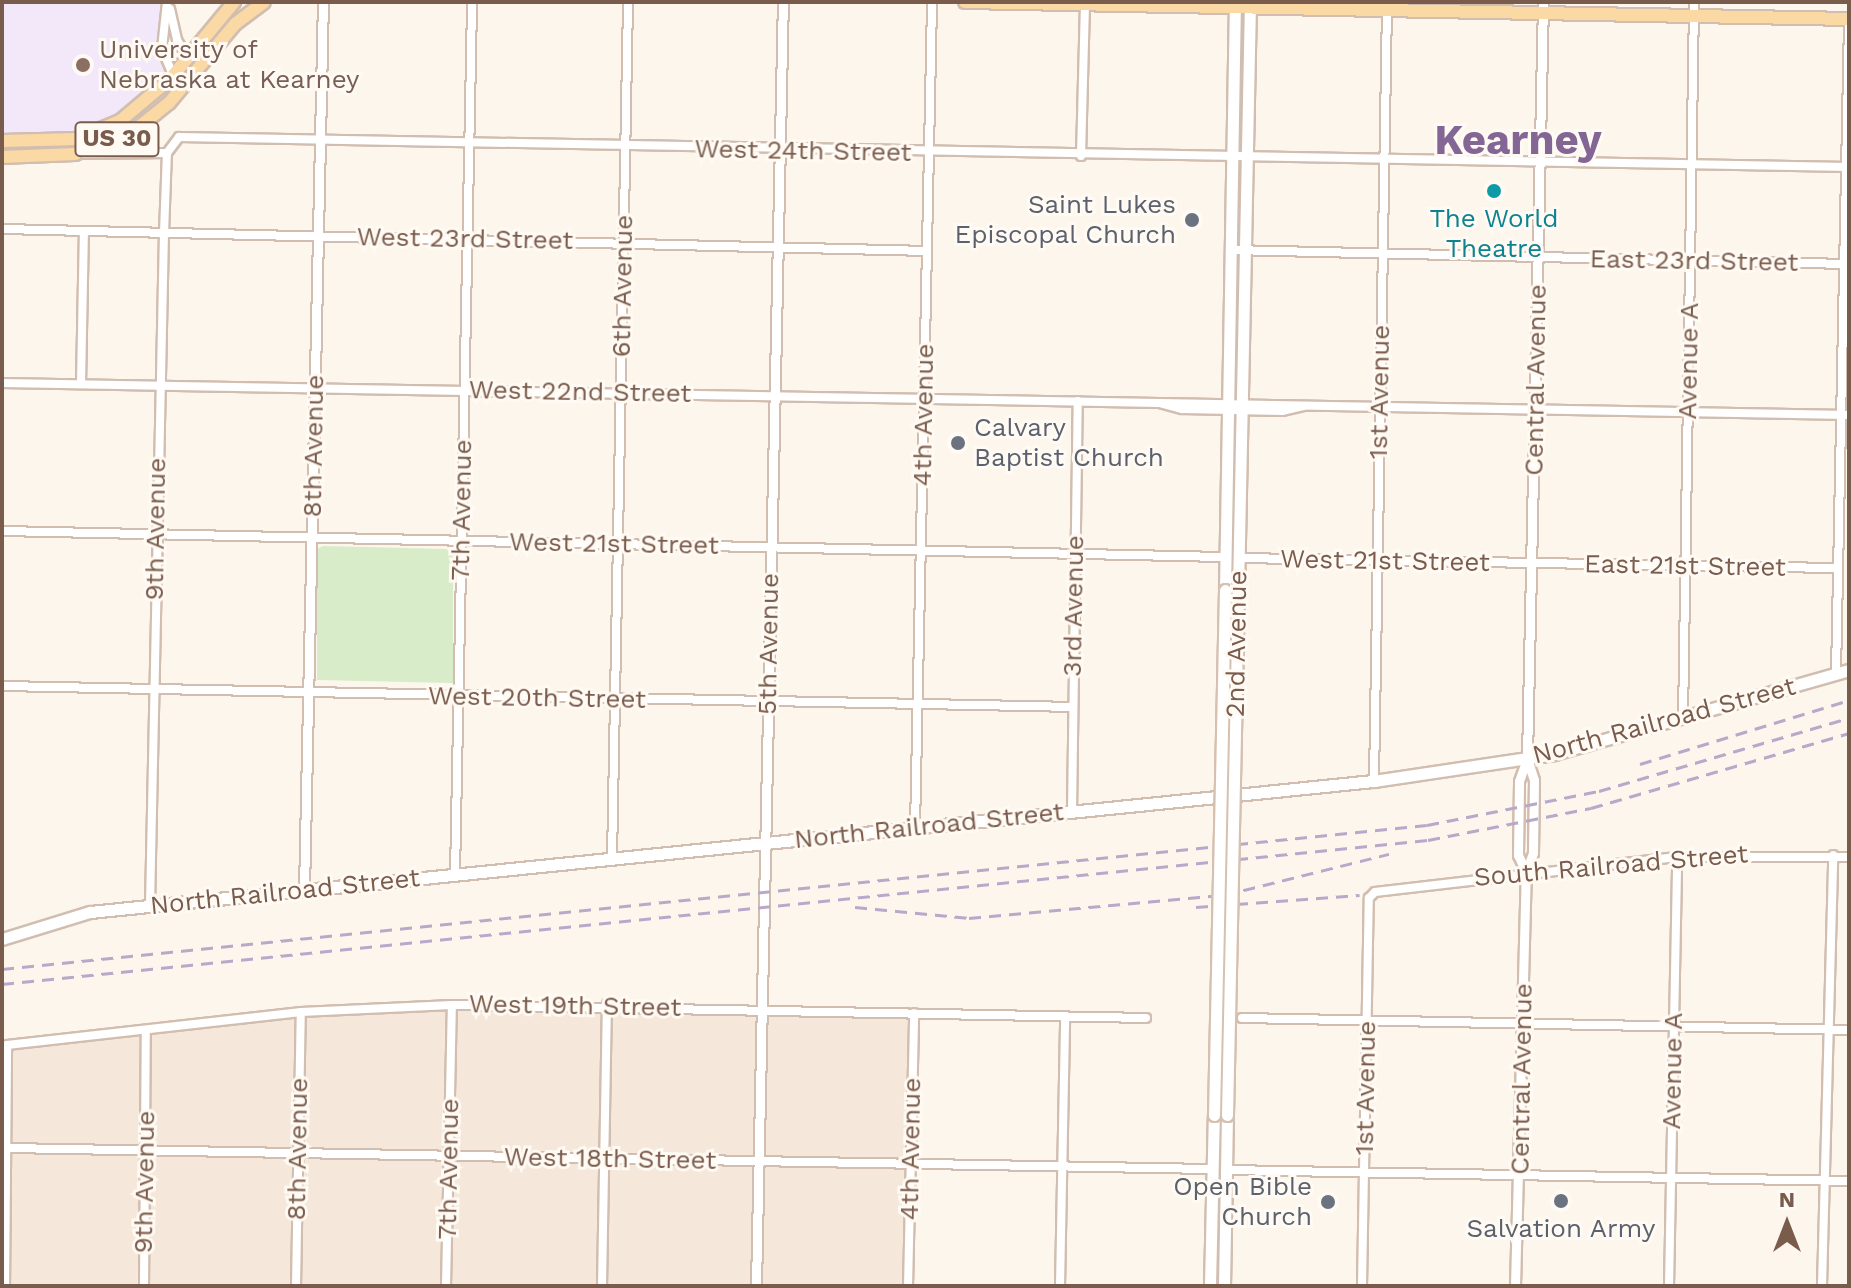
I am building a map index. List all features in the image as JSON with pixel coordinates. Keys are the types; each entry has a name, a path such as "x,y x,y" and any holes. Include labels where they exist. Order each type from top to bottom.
{"main road":[{"name":"US 30","path":"2,141 56,141 94,134 131,114 173,75 234,2"},
{"name":"West 24th Street","path":"2,157 75,154 139,127 181,88 235,24 264,2"},
{"path":"965,2 1694,9 1849,20"},
{"name":"2nd Avenue","path":"1224,1286 1220,1170 1232,590 1234,405 1231,250 1235,4"},
{"name":"2nd Avenue","path":"1234,405 1245,250 1250,5"},
{"path":"181,88 189,72 187,56"},
{"name":"North Railroad Street","path":"2,939 77,914 1374,781 1527,759 1683,721 1849,670"},
{"name":"2nd Avenue","path":"1210,1286 1220,1170"}],"street":[{"path":"168,2 177,40 187,56"},
{"path":"168,2 162,49 173,75"},
{"name":"8th Avenue","path":"304,891 323,2"},
{"name":"7th Avenue","path":"455,875 472,2"},
{"name":"6th Avenue","path":"612,859 628,2"},
{"name":"5th Avenue","path":"756,1286 783,2"},
{"name":"4th Avenue","path":"915,829 932,2"},
{"path":"1081,156 1084,3"},
{"name":"1st Avenue","path":"1374,781 1387,6"},
{"name":"Central Avenue","path":"1515,1286 1526,872 1533,853 1534,794 1527,759 1543,8"},
{"name":"Avenue A","path":"1683,721 1694,9"},
{"path":"1836,674 1837,568 1845,415 1849,20"},
{"name":"West 24th Street","path":"75,154 167,153 186,136 929,154 1847,167"},
{"name":"9th Avenue","path":"150,906 159,385 167,153"},
{"name":"West 23rd Street","path":"2,229 927,251"},
{"path":"81,384 84,231"},
{"path":"1231,250 1539,258"},
{"name":"East 23rd Street","path":"1539,258 1847,264"},
{"name":"West 22nd Street","path":"2,383 1845,415"},
{"name":"3rd Avenue","path":"1072,812 1078,401"},
{"name":"West 21st Street","path":"2,531 1532,564"},
{"name":"East 21st Street","path":"1532,564 1837,568"},
{"name":"West 20th Street","path":"2,686 1072,707"},
{"name":"Central Avenue","path":"1526,872 1518,855 1519,781 1527,759"},
{"path":"1822,1286 1833,855"},
{"name":"Avenue A","path":"1669,1286 1677,857"},
{"name":"South Railroad Street","path":"1375,892 1526,872 1677,857 1849,857"},
{"name":"1st Avenue","path":"1362,1286 1369,898 1375,892"},
{"path":"602,1286 607,1004"},
{"name":"West 19th Street","path":"7,1148 7,1045 301,1012 452,1005 607,1004 1146,1018"},
{"name":"7th Avenue","path":"446,1286 452,1005"},
{"name":"8th Avenue","path":"296,1286 301,1012"},
{"name":"4th Avenue","path":"908,1286 914,1013"},
{"path":"1060,1286 1065,1016"},
{"path":"1242,1018 1849,1030"},
{"name":"9th Avenue","path":"144,1286 146,1030"},
{"path":"5,1286 7,1148"},
{"name":"West 18th Street","path":"7,1148 1849,1181"}],"shaded area":[{"name":"University of Nebraska at Kearney","path":"2,2 160,2 160,58 169,72 135,110 76,139 2,135"},
{"path":"452,1005 914,1013 908,1286 4,1286 7,1045 301,1012"}],"green space":[{"path":"323,546 446,549 453,554 453,683 317,680 317,549"}],"railway":[{"path":"1640,764 1849,700"},
{"path":"2,969 1427,825 1599,791 1849,718"},
{"path":"2,984 1428,840 1591,808 1849,733"},
{"path":"855,907 969,918 1224,895 1389,854"},
{"path":"1196,907 1360,895"}],"place":[{"name":"University of Nebraska at Kearney","path":"83,65"},
{"name":"The World Theatre","path":"1494,191"},
{"name":"Saint Lukes Episcopal Church","path":"1192,220"},
{"name":"Calvary Baptist Church","path":"958,443"},
{"name":"Salvation Army","path":"1561,1201"},
{"name":"Open Bible Church","path":"1328,1202"}],"district":[{"name":"Kearney","path":"1518,140"}]}
